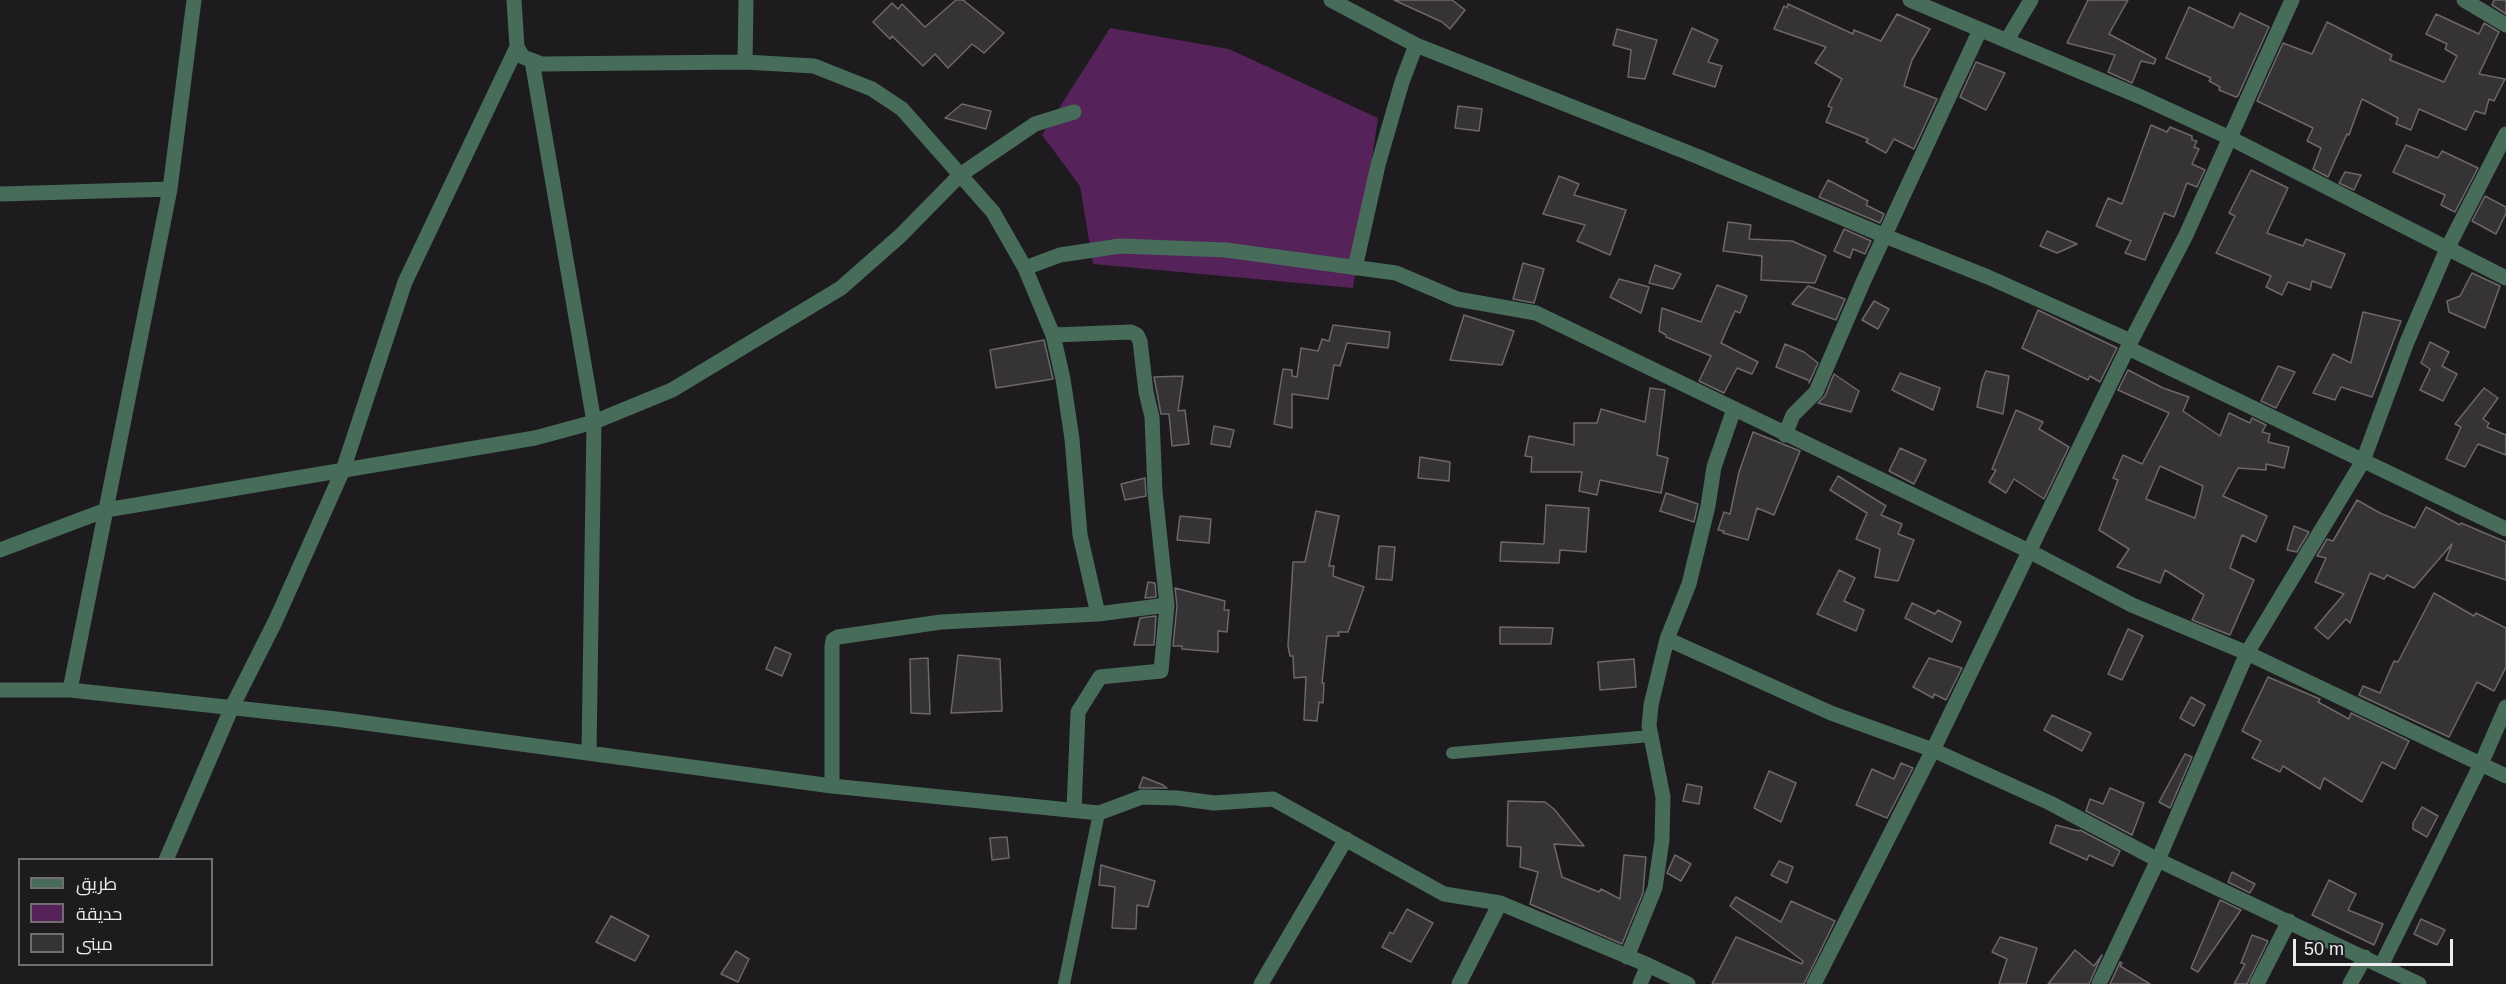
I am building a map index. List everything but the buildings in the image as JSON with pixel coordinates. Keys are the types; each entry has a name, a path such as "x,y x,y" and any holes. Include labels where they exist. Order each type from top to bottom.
{"street":[{"path":"70,690 170,189 194,0"},
{"path":"513,0 517,47 523,57 532,62 553,66 604,63 745,62 814,66 872,89 902,109 993,212 1024,268 1053,335 1072,439 1080,535 1098,614"},
{"path":"745,62 746,0"},
{"path":"1331,0 1416,45 1699,157 1884,236 1988,277 2506,529"},
{"path":"1910,0 2230,138 2506,278"},
{"path":"2007,40 2031,0"},
{"path":"1814,984 1933,750 2186,235 2292,0"},
{"path":"2464,0 2506,25"},
{"path":"1785,435 1793,415 1816,392 1884,236 1980,30"},
{"path":"1355,268 1378,165 1402,82 1416,45"},
{"path":"167,858 232,707 275,622 343,470 405,282 517,47"},
{"path":"532,62 594,422 589,753"},
{"path":"0,550 106,510 535,438 594,422 672,390 842,288 900,236 960,175 1035,124 1074,112"},
{"path":"2100,984 2158,860 2247,653 2363,461 2407,342 2447,249 2506,134"},
{"path":"0,194 170,189"},
{"path":"1024,268 1060,255 1120,246 1226,250 1396,273 1457,298 1536,313 2029,552 2132,605 2247,653 2506,776"},
{"path":"1053,335 1131,332 1137,335 1140,341 1146,392 1152,417 1155,492 1167,605 1161,671 1100,677 1078,712 1074,810"},
{"path":"1626,957 1655,888 1662,840 1663,797 1649,726 1651,705 1667,639 1689,584 1708,506 1714,467 1734,409"},
{"path":"832,786 832,646 833,640 838,637 940,622 1098,614 1167,605"},
{"path":"1667,639 1831,713 1933,750 2049,803 2158,860 2419,984"},
{"path":"0,690 70,690 232,707 832,786 1099,813 1142,797 1177,798 1214,803 1274,799 1444,894 1500,903 1688,984"},
{"path":"2381,966 2481,764 2506,707"},
{"path":"1261,984 1346,839"},
{"path":"1459,984 1500,903"},
{"path":"2258,984 2289,921"},
{"path":"2350,984 2365,957"},
{"path":"1640,984 1648,965"}],"lane":[{"path":"1452,753 1651,736"},
{"path":"1065,984 1099,813"}],"green space":[{"path":"1110,28 1229,49 1378,118 1353,288 1093,264 1080,186 1042,135"}]}
